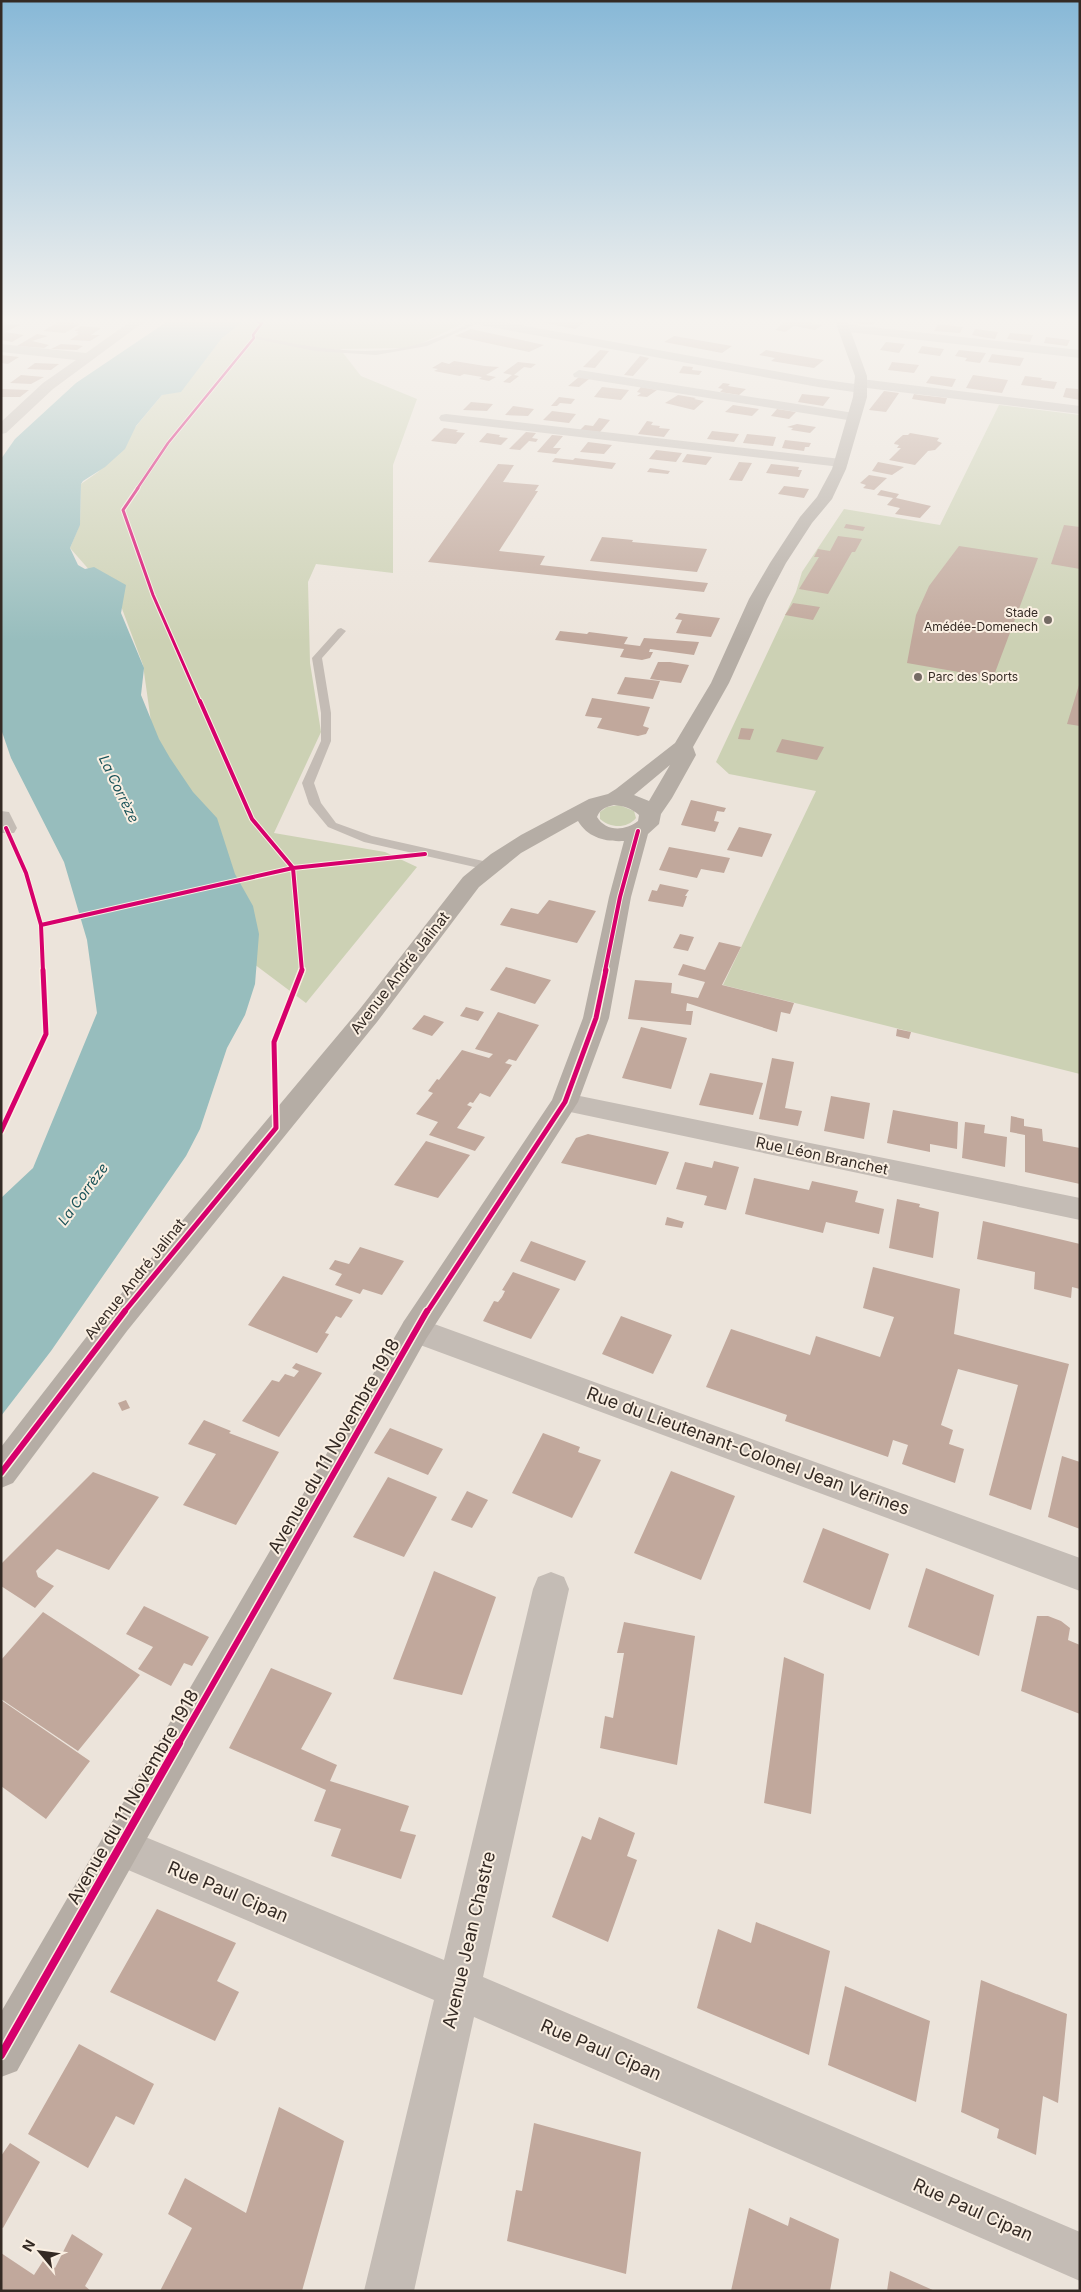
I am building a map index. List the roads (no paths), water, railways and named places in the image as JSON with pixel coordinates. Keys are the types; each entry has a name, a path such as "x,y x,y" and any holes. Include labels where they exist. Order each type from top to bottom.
{"street":[{"path":"532,428 841,464"},
{"path":"683,747 720,683 750,617 778,563 806,520 824,499 841,464 851,428"},
{"name":"Avenue André Jalinat","path":"7,1463 116,1322 368,1016 471,882 488,866 524,841 592,806 614,799 630,791 672,753 683,747"},
{"name":"Avenue du 11 Novembre 1918","path":"1,2055 415,1330 565,1102 596,1018 620,897 644,823 662,798 686,755 683,747"},
{"path":"614,799 633,801 646,809 644,823"},
{"path":"592,806 586,817 593,828 601,832"},
{"name":"Avenue André Jalinat","path":"463,894 484,886 550,841 566,834 601,832 620,835 644,823"},
{"name":"Rue Léon Branchet","path":"565,1102 1080,1209"},
{"name":"Rue du Lieutenant-Colonel Jean Verines","path":"415,1330 1080,1575"},
{"name":"Avenue Jean Chastre","path":"389,2291 551,1589"},
{"name":"Rue Paul Cipan","path":"120,1847 458,1988 1080,2257"}],"lane":[{"path":"341,631 317,658 326,713 326,742 308,783 315,804 332,825 368,840 425,854 455,858 488,866"}],"water":[{"name":"La Corrèze","path":"27,428 135,428 125,449 105,467 81,484 80,525 70,548 78,565 85,569 94,567 126,585 121,613 144,668 141,695 159,739 170,758 193,792 217,818 235,874 253,906 259,934 255,984 245,1015 227,1048 200,1129 186,1156 51,1351 1,1416 1,1198 33,1168 97,1013 87,940 64,862 11,758 1,729 1,459 15,439"}],"place":[{"name":"Stade Amédée-Domenech","path":"1048,620"},
{"name":"Parc des Sports","path":"918,677"}]}
